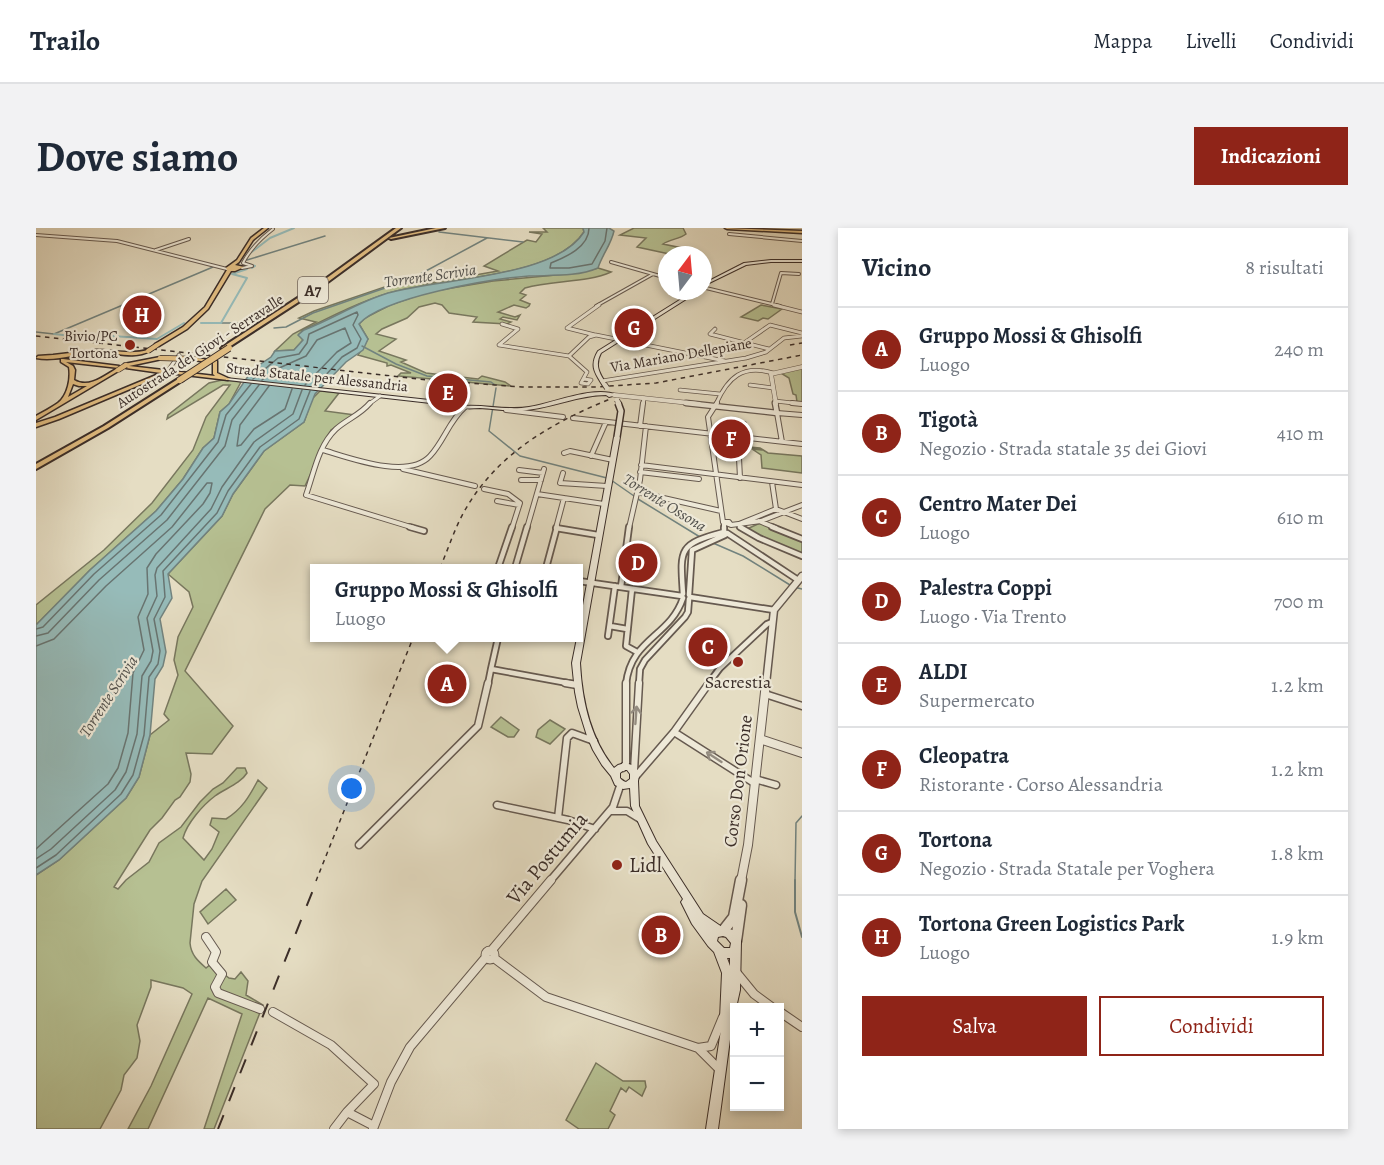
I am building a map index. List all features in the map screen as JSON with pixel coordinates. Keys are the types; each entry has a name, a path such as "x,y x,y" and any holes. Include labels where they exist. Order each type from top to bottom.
{"highway":[{"path":"408,228 424,232"},
{"path":"388,239 403,234 443,228"},
{"name":"Autostrada dei Giovi - Serravalle","path":"36,464 106,427 178,378 313,293 388,239 398,229"},
{"name":"Autostrada dei Giovi - Serravalle","path":"227,348 315,289 398,229"}],"main road":[{"path":"126,366 199,316 216,296 229,269 239,266 249,244 268,228"},
{"path":"727,228 802,232"},
{"path":"712,282 735,268 749,263 802,261"},
{"path":"229,269 239,266"},
{"path":"583,618 621,411 594,367 594,360 602,350 618,339 682,300"},
{"path":"37,357 62,358 103,351 136,355 148,351"},
{"path":"148,351 146,357 215,362 216,375 228,379"},
{"path":"89,352 80,355 77,359 95,364"},
{"path":"122,355 128,360 126,366"},
{"path":"37,357 117,367"},
{"path":"51,410 65,398 72,377 80,370 96,366 126,366 160,358"},
{"path":"51,359 71,366 74,383 84,385 106,377"},
{"name":"Strada Statale per Alessandria","path":"126,366 167,372 178,378 191,375 373,397 526,412 610,392"},
{"path":"36,418 106,377 117,367"},
{"path":"191,375 207,373 215,369"},
{"path":"153,370 159,373 156,377"},
{"path":"36,425 167,372"},
{"path":"156,377 178,378"},
{"path":"79,394 76,401 86,403 123,391"},
{"path":"579,642 577,686 582,709 594,741 602,756 619,770 634,775"},
{"path":"619,770 616,779 633,798 640,819 694,917 733,974 725,1014 725,1032"},
{"path":"622,784 634,775"},
{"path":"633,798 634,775"},
{"path":"682,892 703,920 732,935 736,946 712,1129"},
{"path":"711,940 712,935 721,931"},
{"path":"719,951 729,954 736,946"}],"street":[{"path":"239,266 252,266 243,263 257,239 268,228"},
{"path":"733,230 731,234 802,241"},
{"path":"36,235 117,241 229,269"},
{"path":"177,238 175,240 182,241"},
{"path":"154,250 189,238"},
{"path":"611,262 658,275"},
{"path":"772,304 781,273 799,274"},
{"path":"653,274 590,310 567,328 722,361"},
{"path":"714,289 802,312"},
{"path":"502,324 518,329 500,345 569,356 586,371 584,379"},
{"path":"744,343 770,325 800,334"},
{"path":"715,329 710,334 769,349"},
{"name":"Via Mariano Dellepiane","path":"610,392 722,361 746,358 769,349 784,338 800,334"},
{"path":"569,356 589,337 596,335"},
{"path":"167,372 180,356"},
{"path":"610,376 722,361"},
{"path":"619,770 626,763 628,667 637,652 680,609 689,582 692,550 705,539 724,532 708,417 724,386 751,368 773,373 802,367"},
{"path":"773,373 772,388 782,442"},
{"path":"750,385 772,388"},
{"path":"680,390 720,394"},
{"path":"610,392 625,397 802,416"},
{"path":"373,397 359,414 336,428 322,450 306,495 424,531"},
{"path":"640,426 644,398"},
{"path":"775,401 802,404"},
{"path":"391,467 412,467 429,458 451,418 462,406"},
{"path":"526,412 563,417"},
{"path":"573,418 802,444"},
{"path":"591,456 606,422"},
{"path":"740,478 738,437 744,431 744,424"},
{"path":"608,636 636,496 646,426"},
{"path":"322,450 475,486"},
{"path":"564,453 570,451 613,460"},
{"path":"418,465 419,473"},
{"path":"641,465 802,485"},
{"path":"412,467 419,473"},
{"path":"516,564 544,471 519,470"},
{"path":"640,472 699,479"},
{"path":"563,473 560,483 608,482"},
{"path":"521,480 541,480"},
{"path":"772,482 776,509"},
{"path":"484,489 508,494 519,505"},
{"path":"537,494 604,504"},
{"path":"636,496 721,511"},
{"path":"547,564 564,498"},
{"path":"497,501 519,505"},
{"path":"499,564 519,505"},
{"path":"724,523 739,526 802,505"},
{"path":"731,525 776,509 802,519"},
{"path":"759,521 802,539"},
{"path":"634,775 633,747 640,669 645,660 688,612 681,562 685,549 698,539 712,540 727,533 731,525"},
{"path":"739,526 759,538 802,556"},
{"path":"556,528 598,535"},
{"path":"727,533 797,582"},
{"path":"681,562 690,564"},
{"path":"682,581 689,582"},
{"path":"583,582 774,610"},
{"name":"Corso Don Orione","path":"736,946 740,891 774,610 797,582"},
{"path":"632,589 626,646 637,652"},
{"path":"634,775 674,732 722,667 767,624 772,622"},
{"path":"610,626 627,629"},
{"path":"359,844 478,726 497,642"},
{"path":"491,669 577,686"},
{"path":"765,694 802,706"},
{"path":"674,732 755,781 776,785"},
{"path":"558,818 567,738 572,734 594,741"},
{"path":"760,740 802,753"},
{"name":"Via Postumia","path":"347,1112 373,1127 410,1047 610,812 618,798 622,784"},
{"path":"497,805 558,818 595,829"},
{"path":"610,812 627,811 640,819"},
{"name":"Corso Don Orione","path":"721,931 732,923 740,891"},
{"path":"206,937 216,952 212,962 222,974 215,987 218,993 260,1009"},
{"path":"490,955 546,997 698,1048 710,1057 719,1069"},
{"path":"733,974 767,1003"},
{"path":"273,1012 331,1045 374,1084 334,1129"},
{"path":"698,1048 711,1046 725,1014"},
{"path":"784,1014 802,1027"}],"green space":[{"path":"543,228 583,228 584,232 569,247 548,259 523,268 412,288 367,301 302,331 299,334 303,340 294,350 275,351 293,334 316,322 299,318 314,311 408,279 424,284 498,271 484,266 527,240 536,242 542,234 529,232 547,232"},
{"path":"634,228 683,228 686,234 663,244 673,246 658,246 658,252 637,247 646,238 620,235"},
{"path":"598,268 611,272 602,276 525,288 520,293 526,295 520,300 530,304 529,306 526,308 514,305 498,312 515,317 520,315 517,320 503,317 500,319 511,322 507,324 473,322 477,317 449,313 442,305 435,303 419,307 407,318 376,334 396,339 379,351 406,360 401,362 426,373 478,379 482,376 505,382 511,386 398,376 401,373 411,373 358,355 368,339 359,324 365,318 390,305 428,292 493,281 577,273"},
{"path":"761,305 782,309 768,319 763,318 758,321 741,317"},
{"path":"802,368 802,403 797,402 789,378 779,372"},
{"path":"222,380 241,382 229,404 220,412 214,438 203,448 183,479 156,511 90,570 36,625 36,605 104,550 152,503 193,450 206,417 230,385 223,385 167,419 168,415 209,383"},
{"path":"320,391 339,393 325,411 355,415 331,430 305,486 290,485 265,509 185,671 233,726 212,754 186,753 191,774 190,782 180,797 150,830 114,887 118,889 149,862 159,843 181,827 213,789 223,783 237,768 245,768 247,773 241,780 215,796 201,809 188,826 183,838 204,860 212,849 219,832 210,825 212,818 226,819 232,815 245,802 258,780 267,788 202,881 194,904 190,943 193,954 206,968 211,964 229,978 235,979 241,972 248,981 246,995 263,1005 214,1129 204,1129 242,1014 208,998 148,1129 128,1129 151,1086 192,994 183,988 151,980 151,987 137,1025 140,1041 137,1058 124,1075 121,1090 100,1129 36,1129 36,875 59,860 126,798 139,777 150,735 169,720 164,714 178,675 174,660 178,637 193,607 189,592 168,574 222,516 233,494 264,451 304,422 312,399"},
{"path":"749,447 760,448 768,453 802,456 802,473 762,468 761,455 752,449 762,450"},
{"path":"760,523 802,539 802,555 760,538 747,529"},
{"path":"501,717 519,730 514,737 508,737 491,727"},
{"path":"550,720 565,729 550,744 536,737 538,730"},
{"path":"226,889 236,900 208,924 200,912"},
{"path":"596,1063 623,1081 645,1081 646,1087 642,1096 629,1087 626,1092 621,1088 610,1111 615,1115 608,1129 579,1129 566,1120"}],"water":[{"name":"Torrente Scrivia","path":"583,228 609,228 614,231 598,268 573,274 489,281 438,291 390,306 372,314 359,324 368,339 363,350 346,362 315,394 304,422 264,451 233,494 222,516 168,574 172,598 160,619 166,652 163,666 155,679 150,735 139,777 126,798 59,860 36,875 36,625 90,570 156,511 183,479 203,448 214,438 220,412 229,404 253,369 271,357 275,351 294,350 303,340 298,335 304,330 388,293 495,274 549,259 569,247 584,232"}],"waterway":[{"path":"249,254 270,238 294,228"},
{"path":"439,232 523,242"},
{"path":"247,260 325,236"},
{"name":"Torrente Scrivia","path":"274,328 286,327 313,313 411,279 487,238"},
{"path":"245,263 255,266 252,268"},
{"path":"36,332 54,334 213,267"},
{"path":"201,323 221,323 247,278 232,274 247,269"},
{"path":"54,334 90,338 112,336 157,339 184,323"},
{"path":"221,323 248,323"},
{"name":"Torrente Ossona","path":"362,346 396,364 427,376 491,382 495,385"},
{"name":"Torrente Ossona","path":"496,388 489,431 520,456 607,478"},
{"name":"Torrente Ossona","path":"611,480 634,496"},
{"name":"Torrente Ossona","path":"638,499 700,537"},
{"name":"Torrente Ossona","path":"713,543 743,556 790,585"},
{"name":"Torrente Ossona","path":"794,587 802,589"},
{"name":"Torrente Ossona","path":"795,881 796,823 802,816"},
{"name":"Torrente Ossona","path":"795,881 795,912 802,937"}],"railway":[{"path":"36,336 428,380 522,387 596,387 656,383 802,355"},
{"path":"790,345 802,343"},
{"path":"442,564 468,505 496,469 530,440 549,428 610,399"},
{"path":"316,881 411,642"},
{"path":"218,1129 317,880"}],"place":[{"name":"Tortona Green Logistics Park","path":"142,315"},
{"name":"Tortona","path":"634,328"},
{"name":"Bivio/PC Tortona","path":"130,345"},
{"name":"ALDI","path":"448,393"},
{"name":"Cleopatra","path":"731,439"},
{"name":"Palestra Coppi","path":"638,563"},
{"name":"Centro Mater Dei","path":"708,647"},
{"name":"Sacrestia","path":"738,662"},
{"name":"Gruppo Mossi & Ghisolfi","path":"447,684"},
{"name":"Lidl","path":"617,865"},
{"name":"Tigotà","path":"661,935"}]}
